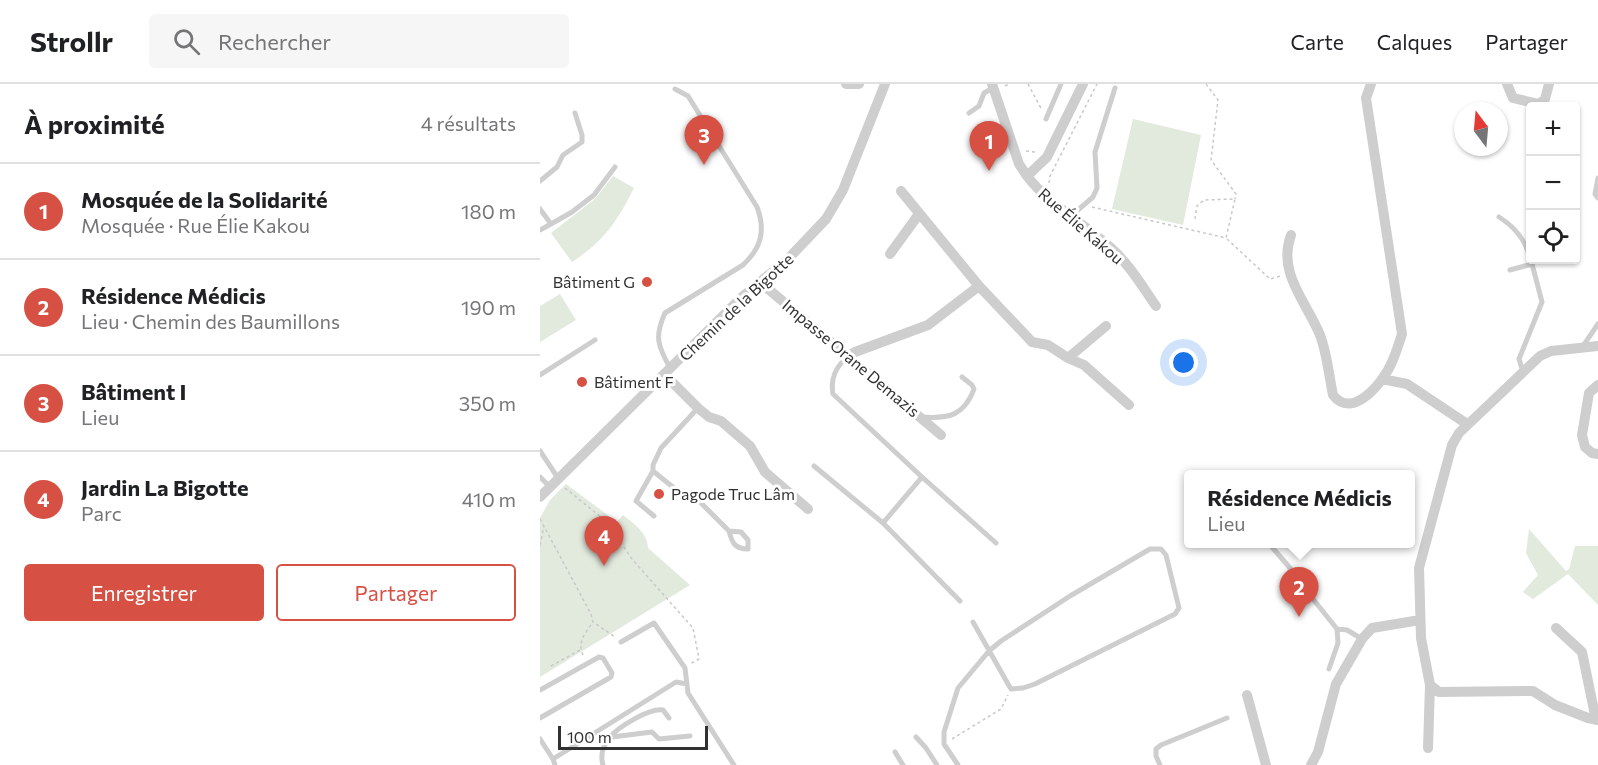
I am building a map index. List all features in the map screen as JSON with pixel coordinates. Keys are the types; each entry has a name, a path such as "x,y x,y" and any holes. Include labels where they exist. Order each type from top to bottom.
{"street":[{"path":"846,84 858,84"},
{"name":"Chemin de la Bigotte","path":"540,497 667,371 760,282 788,259 826,219 843,190 885,84"},
{"name":"Rue Élie Kakou","path":"1083,84 1047,157 1027,176 1036,188 1111,248 1156,306"},
{"path":"1291,235 1286,247 1288,275 1321,337 1333,395 1337,401 1347,404 1363,399 1382,379 1392,363 1402,334 1366,98 1371,84"},
{"path":"1507,84 1513,98 1530,102"},
{"path":"1546,102 1549,84"},
{"path":"993,86 1019,164 1027,176"},
{"path":"901,191 979,286 1032,342 1048,345 1084,365 1129,405"},
{"path":"890,254 919,214"},
{"name":"Impasse Orane Demazis","path":"760,282 941,435"},
{"path":"848,356 928,325 979,286"},
{"path":"1068,358 1106,326"},
{"path":"1428,748 1430,685 1421,638 1419,568 1452,445 1467,424 1540,356 1551,351 1598,346"},
{"path":"667,371 698,408 709,417 722,421 750,446 765,472 808,509"},
{"path":"1382,379 1407,384 1467,424"},
{"path":"1598,386 1589,393 1582,435 1585,447 1592,453 1598,454"},
{"path":"1311,765 1318,752 1336,684 1362,639 1372,628 1420,620"},
{"path":"1556,628 1582,652 1597,720"},
{"path":"1430,685 1439,692 1533,691 1555,705 1597,720"},
{"path":"1247,695 1266,765"}],"lane":[{"path":"1046,119 1060,84"},
{"path":"969,113 979,106 984,93 993,86"},
{"path":"1071,216 1093,197 1097,188 1095,152 1115,88"},
{"path":"667,371 658,341 658,327 665,313 743,265 761,242 762,230 757,207 688,96 675,89"},
{"path":"540,181 557,166 563,155 582,142 575,113"},
{"path":"540,230 572,212 594,195 615,167"},
{"path":"1598,178 1595,194 1598,198"},
{"path":"540,209 550,224"},
{"path":"1499,217 1509,223 1526,244"},
{"path":"1510,270 1526,263"},
{"path":"1523,372 1519,359 1542,302 1532,264"},
{"path":"1583,346 1598,324"},
{"path":"540,375 595,340"},
{"path":"848,356 840,363 831,382 833,394 996,543"},
{"path":"921,417 951,417 958,412 974,389 962,377"},
{"path":"654,516 636,501 653,471 653,465 662,448 698,408"},
{"path":"540,451 558,478"},
{"path":"814,466 883,523 960,602"},
{"path":"653,471 674,488 693,495 729,531"},
{"path":"540,477 550,487"},
{"path":"883,523 922,477"},
{"path":"1273,548 1303,583 1305,589 1337,629 1338,643 1329,669"},
{"path":"958,765 944,744 944,732 958,688 989,651 1001,641 1070,596 1150,549 1161,549 1166,555 1179,608 1175,614 1023,688 1011,688 989,651 973,622"},
{"path":"621,642 654,623 685,668 688,693 734,765"},
{"path":"1337,629 1347,630 1362,639"},
{"path":"540,690 601,657 612,675 540,718"},
{"path":"540,739 554,762 676,682 687,684"},
{"path":"603,765 602,751 610,737 636,718 657,709 663,710 669,718"},
{"path":"1160,765 1156,749 1161,745 1227,718"},
{"path":"610,737 652,732 659,739 690,736"},
{"path":"916,737 937,765"},
{"path":"895,752 903,765"}],"path":[{"path":"1005,86 1009,84"},
{"path":"1028,84 1046,119"},
{"path":"1206,84 1218,100 1211,160 1236,194 1226,238"},
{"path":"1020,145 1027,152 1032,153 1045,148 1050,151"},
{"path":"1195,219 1197,206 1204,200 1235,199"},
{"path":"1083,204 1113,214 1226,238 1270,279 1288,275"},
{"path":"558,478 563,487 607,522 632,559 693,628 699,659 685,668"},
{"path":"540,519 591,614 593,622 621,642"},
{"path":"540,545 544,525"},
{"path":"588,664 580,649 581,640 593,622"},
{"path":"550,666 580,649"},
{"path":"944,744 1001,709 1011,688"}],"shaded area":[{"path":"1133,119 1201,135 1183,225 1112,209"},
{"path":"613,176 634,188 609,230 572,262 551,233 595,199"},
{"path":"560,294 576,320 540,342 540,306"},
{"path":"566,484 617,522 623,515 632,522 643,533 648,548 690,585 540,677 540,518 550,500"},
{"path":"1529,529 1566,571 1569,569 1575,546 1598,546 1598,605 1568,574 1533,599 1523,592 1538,575 1526,553"}],"place":[{"name":"Bâtiment I","path":"704,165"},
{"name":"Mosquée de la Solidarité","path":"989,171"},
{"name":"Bâtiment G","path":"647,282"},
{"name":"Bâtiment F","path":"582,382"},
{"name":"Pagode Truc Lâm","path":"659,494"},
{"name":"Jardin La Bigotte","path":"604,566"},
{"name":"Résidence Médicis","path":"1299,617"}]}
